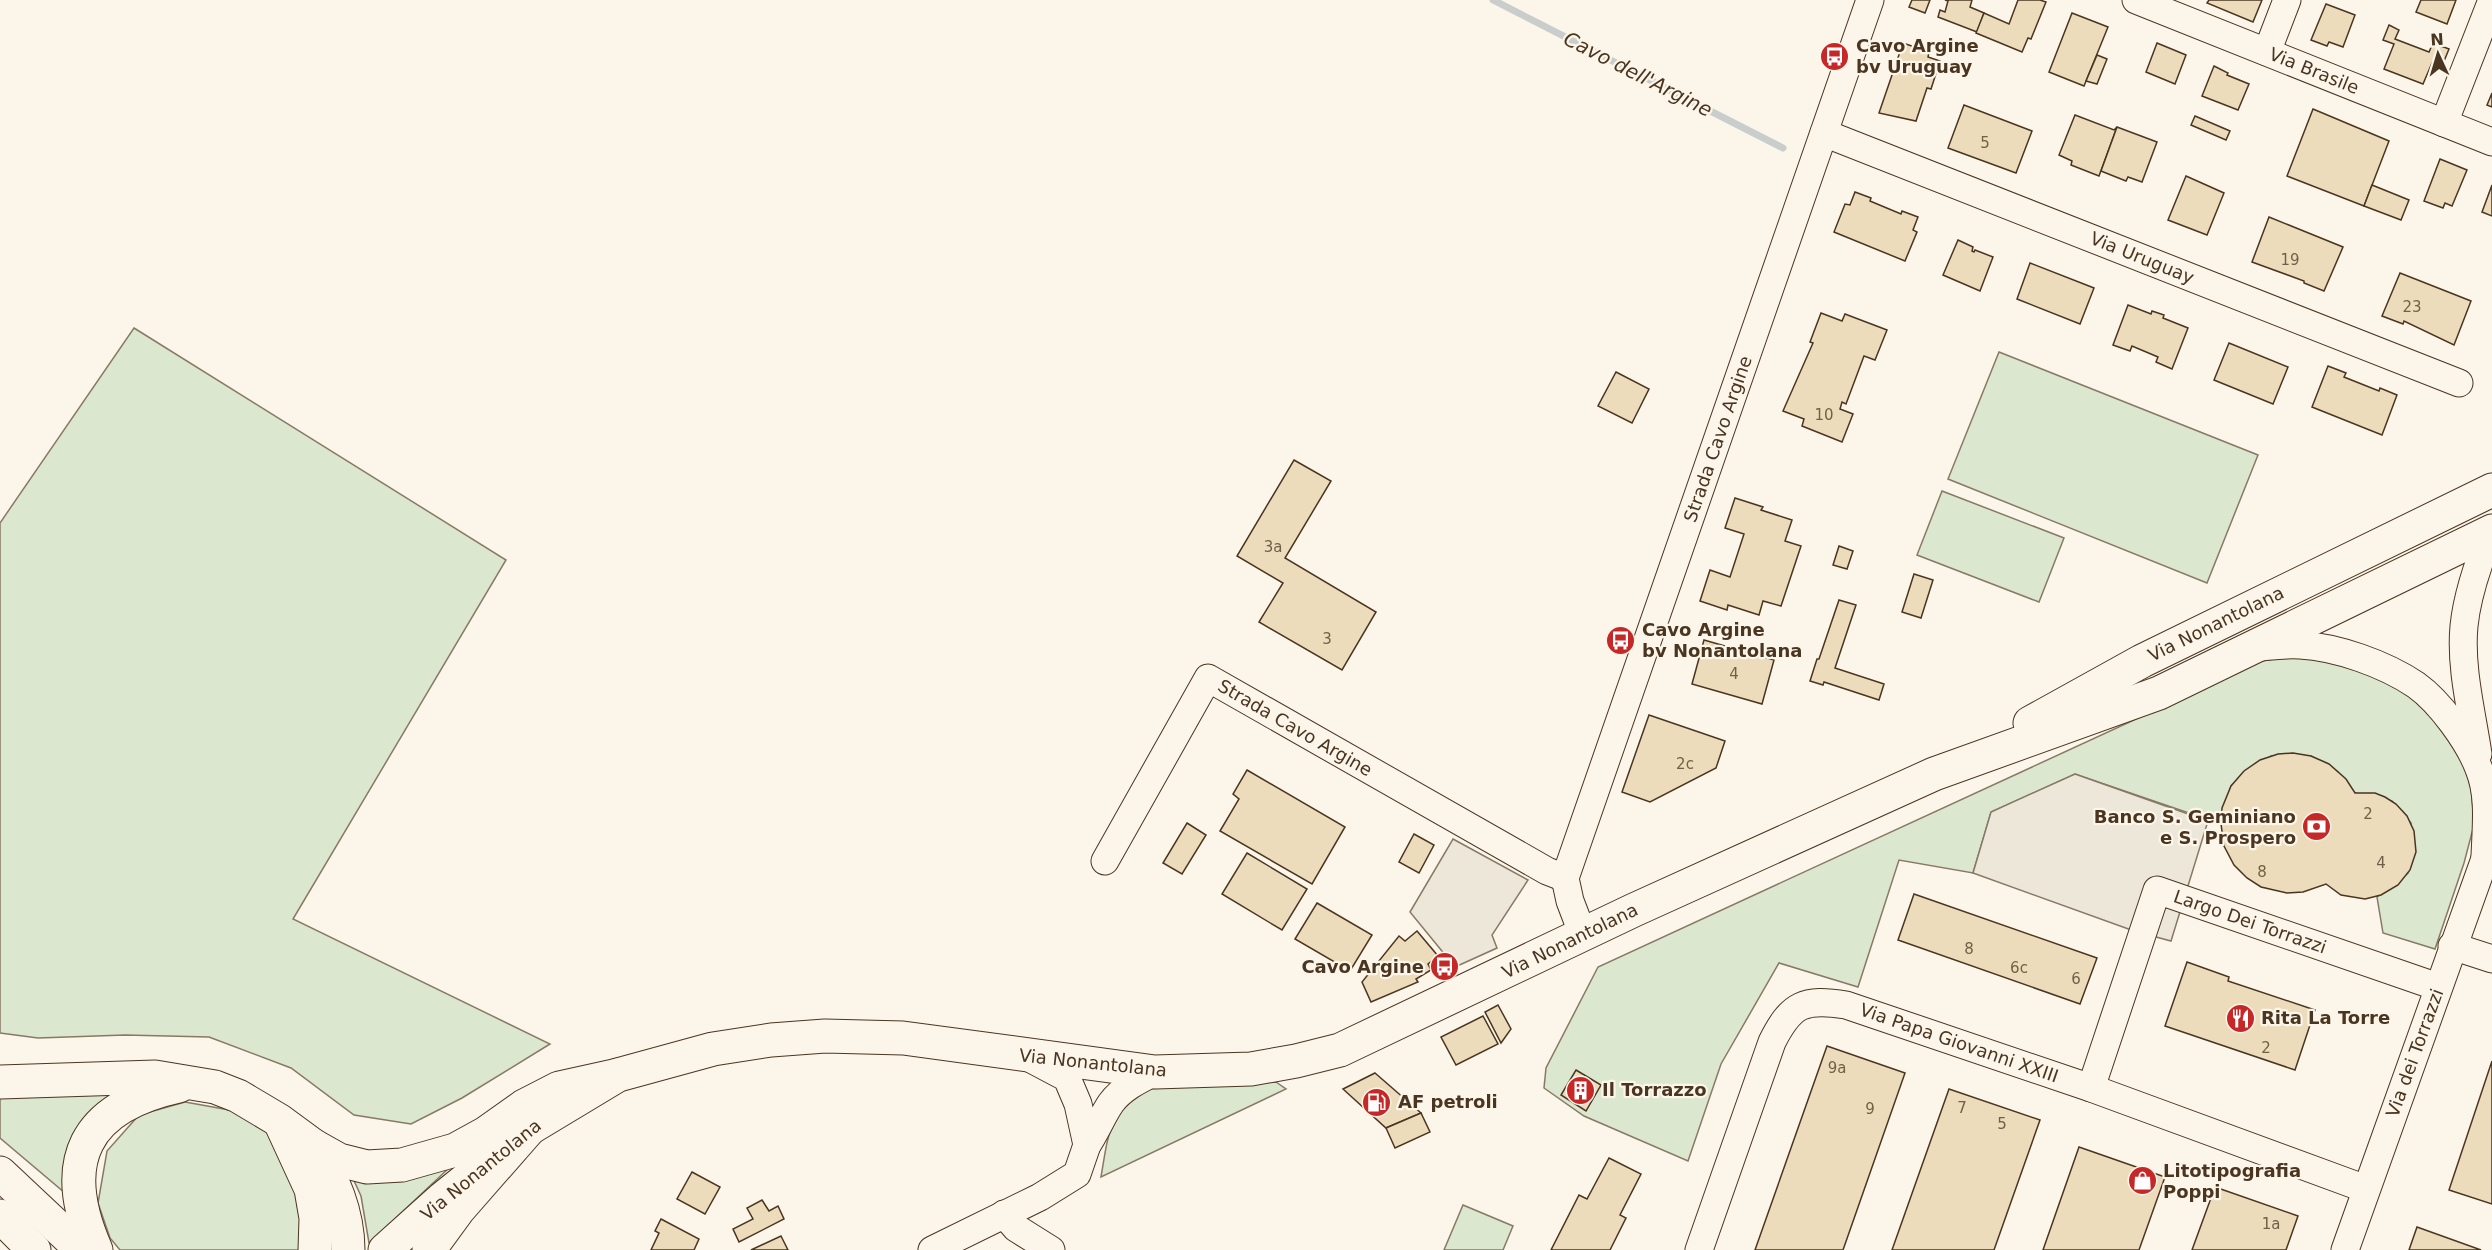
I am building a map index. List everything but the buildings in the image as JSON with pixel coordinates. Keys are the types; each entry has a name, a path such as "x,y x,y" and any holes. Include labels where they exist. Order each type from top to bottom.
{"main road":[{"name":"Via Nonantolana","path":"1946,770 2142,661 2492,490"},
{"name":"Via Nonantolana","path":"385,1250 443,1198 530,1128 618,1075 713,1049 771,1040 825,1036 903,1038 1155,1072 1251,1069 1340,1050 1645,905 1946,770 2159,693 2492,531"},
{"path":"0,1082 155,1077 215,1087 238,1096 339,1160 367,1167 402,1165 454,1150 486,1133 524,1106 559,1088 618,1075"},
{"path":"96,1250 82,1216 78,1196 78,1174 88,1142 104,1119 125,1105 158,1091 189,1084"},
{"path":"280,1121 311,1190 316,1218 315,1250"},
{"path":"429,1250 459,1209 530,1128"},
{"path":"314,1146 334,1184 344,1211 348,1250"},
{"path":"0,1173 82,1250"},
{"path":"0,1216 34,1250"}],"street":[{"name":"Strada Cavo Argine","path":"1105,861 1208,678 1547,871 1566,878 1870,0"},
{"name":"Via Brasile","path":"2136,0 2492,142"},
{"path":"2267,52 2287,0"},
{"path":"2444,123 2492,0"},
{"name":"Via Uruguay","path":"1824,133 2459,384"},
{"path":"2449,512 2492,531"},
{"name":"Via dei Torrazzi","path":"2345,1250 2488,847 2487,812 2468,687 2464,626 2478,567 2492,531"},
{"name":"Via dei Torrazzi","path":"2256,647 2299,644 2333,650 2368,660 2417,686 2462,735 2480,770"},
{"path":"1566,878 1570,901 1583,935"},
{"name":"Largo Dei Torrazzi","path":"2091,1088 2157,890 2438,987"},
{"path":"2452,946 2492,959"},
{"name":"Via Papa Giovanni XXIII","path":"1699,1250 1772,1042 1784,1018 1804,1004 1825,1001 1846,1005 2091,1088 2366,1189"},
{"path":"1027,1056 1067,1078 1078,1104 1087,1145"},
{"path":"932,1250 1040,1197 1077,1174 1087,1145 1098,1130 1112,1102 1128,1086 1155,1072"},
{"path":"1004,1214 1016,1228 1051,1250"}],"green space":[{"path":"134,328 506,560 293,919 550,1044 462,1098 411,1124 354,1115 291,1068 209,1037 125,1035 38,1038 0,1033 0,523"},
{"path":"1999,352 2258,455 2207,583 1948,479"},
{"path":"1942,491 2064,538 2039,602 1917,555"},
{"path":"2304,654 2353,663 2401,688 2454,738 2471,785 2474,825 2464,863 2435,949 2383,933 2377,897 2408,873 2411,823 2392,801 2355,793 2337,771 2311,756 2271,756 2231,786 2221,824 2075,774 1991,812 1973,873 1899,860 1858,987 1779,963 1721,1064 1688,1161 1584,1116 1544,1088 1546,1068 1598,967 2262,661"},
{"path":"1276,1082 1286,1089 1101,1177 1108,1138 1117,1116 1133,1098 1145,1089"},
{"path":"144,1088 115,1103 71,1198 0,1138 0,1096"},
{"path":"185,1102 235,1111 281,1140 304,1185 307,1250 120,1250 110,1238 98,1203 107,1151 139,1115"},
{"path":"449,1168 369,1243 361,1196 350,1172"},
{"path":"1463,1205 1513,1226 1503,1250 1444,1250"}],"shaded area":[{"path":"2075,774 2208,821 2171,941 2134,931 1973,873 1991,812"},
{"path":"1453,839 1528,880 1492,935 1497,948 1455,967 1410,912"}],"waterway":[{"name":"Cavo dell'Argine","path":"1493,0 1783,148"}],"place":[{"name":"Cavo Argine bv Uruguay","path":"1835,56"},
{"name":"Cavo Argine bv Nonantolana","path":"1621,640"},
{"name":"Banco S. Geminiano e S. Prospero","path":"2317,827"},
{"name":"Cavo Argine","path":"1445,967"},
{"name":"Rita La Torre","path":"2240,1018"},
{"name":"Il Torrazzo","path":"1581,1090"},
{"name":"AF petroli","path":"1377,1102"},
{"name":"Litotipografia Poppi","path":"2142,1181"}]}
